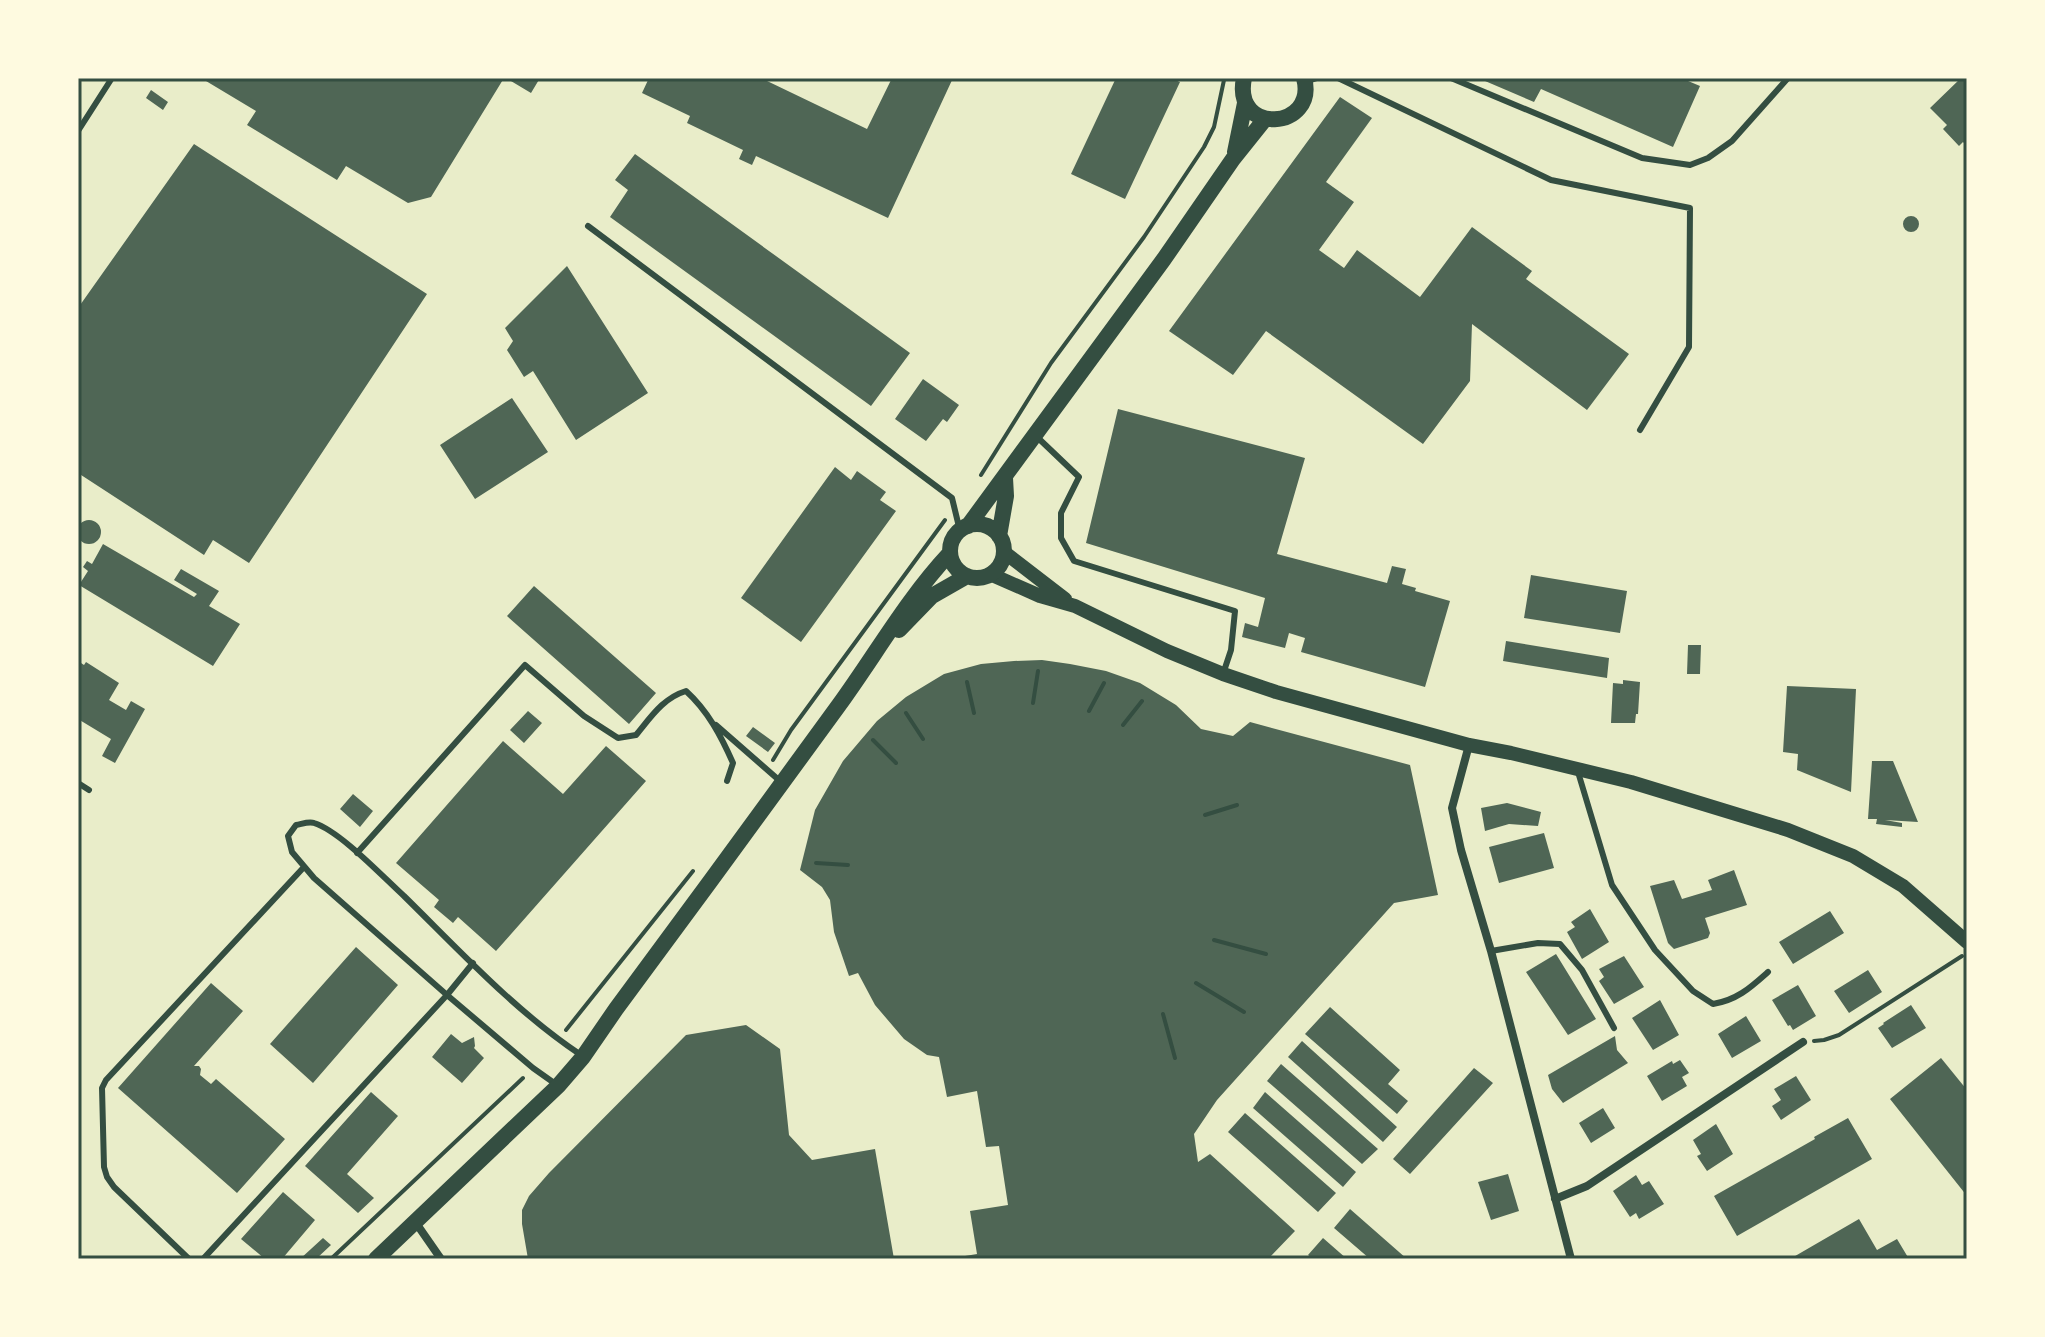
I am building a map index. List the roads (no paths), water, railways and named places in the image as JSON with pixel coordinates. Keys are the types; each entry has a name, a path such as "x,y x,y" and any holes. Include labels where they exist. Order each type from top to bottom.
{"main road":[{"path":"1233,159 1245,103 1243,78"},
{"path":"1245,103 1256,115 1265,119 1286,118 1302,103 1308,79"},
{"path":"376,1259 558,1086 583,1057 854,684 903,610 950,553 961,524 1005,478 1233,159 1265,119"},
{"path":"950,553 956,567 967,576 975,578 997,569 1002,561 1005,478"},
{"path":"961,524 993,529 1002,544"},
{"path":"854,684 911,616 932,596 967,576"}],"street":[{"path":"1002,544 1075,606"},
{"path":"990,574 1040,596 1075,606 1167,651 1223,674 1334,709 1469,745 1631,782 1788,830 1853,856 1903,886 1967,942"},
{"path":"1469,745 1452,808 1571,1259"},
{"path":"1555,1199 1587,1186 1803,1042"},
{"path":"416,1223 441,1259"}],"lane":[{"path":"78,131 112,78"},
{"path":"1338,78 1551,180 1690,208 1689,347 1640,430"},
{"path":"1451,78 1642,158 1690,165 1708,158 1732,141 1788,78"},
{"path":"588,226 952,498 961,524"},
{"path":"1036,436 1079,477 1061,513 1061,538 1074,561 1235,611 1231,650 1223,674"},
{"path":"357,853 525,665 584,716 618,738 636,735 673,695 686,691 700,704 722,738 733,763 727,781"},
{"path":"710,719 782,783"},
{"path":"1577,770 1612,885 1655,950 1693,991 1713,1004 1728,1001 1745,992 1768,972"},
{"path":"78,783 89,790"},
{"path":"558,1086 447,995 314,878 292,852 288,836 296,825 312,822 333,833 558,1040 583,1057"},
{"path":"189,1259 107,1177 104,1167 102,1088 106,1080 304,867"},
{"path":"1491,951 1538,943 1560,944 1582,970 1614,1028"},
{"path":"203,1259 473,963"}]}
